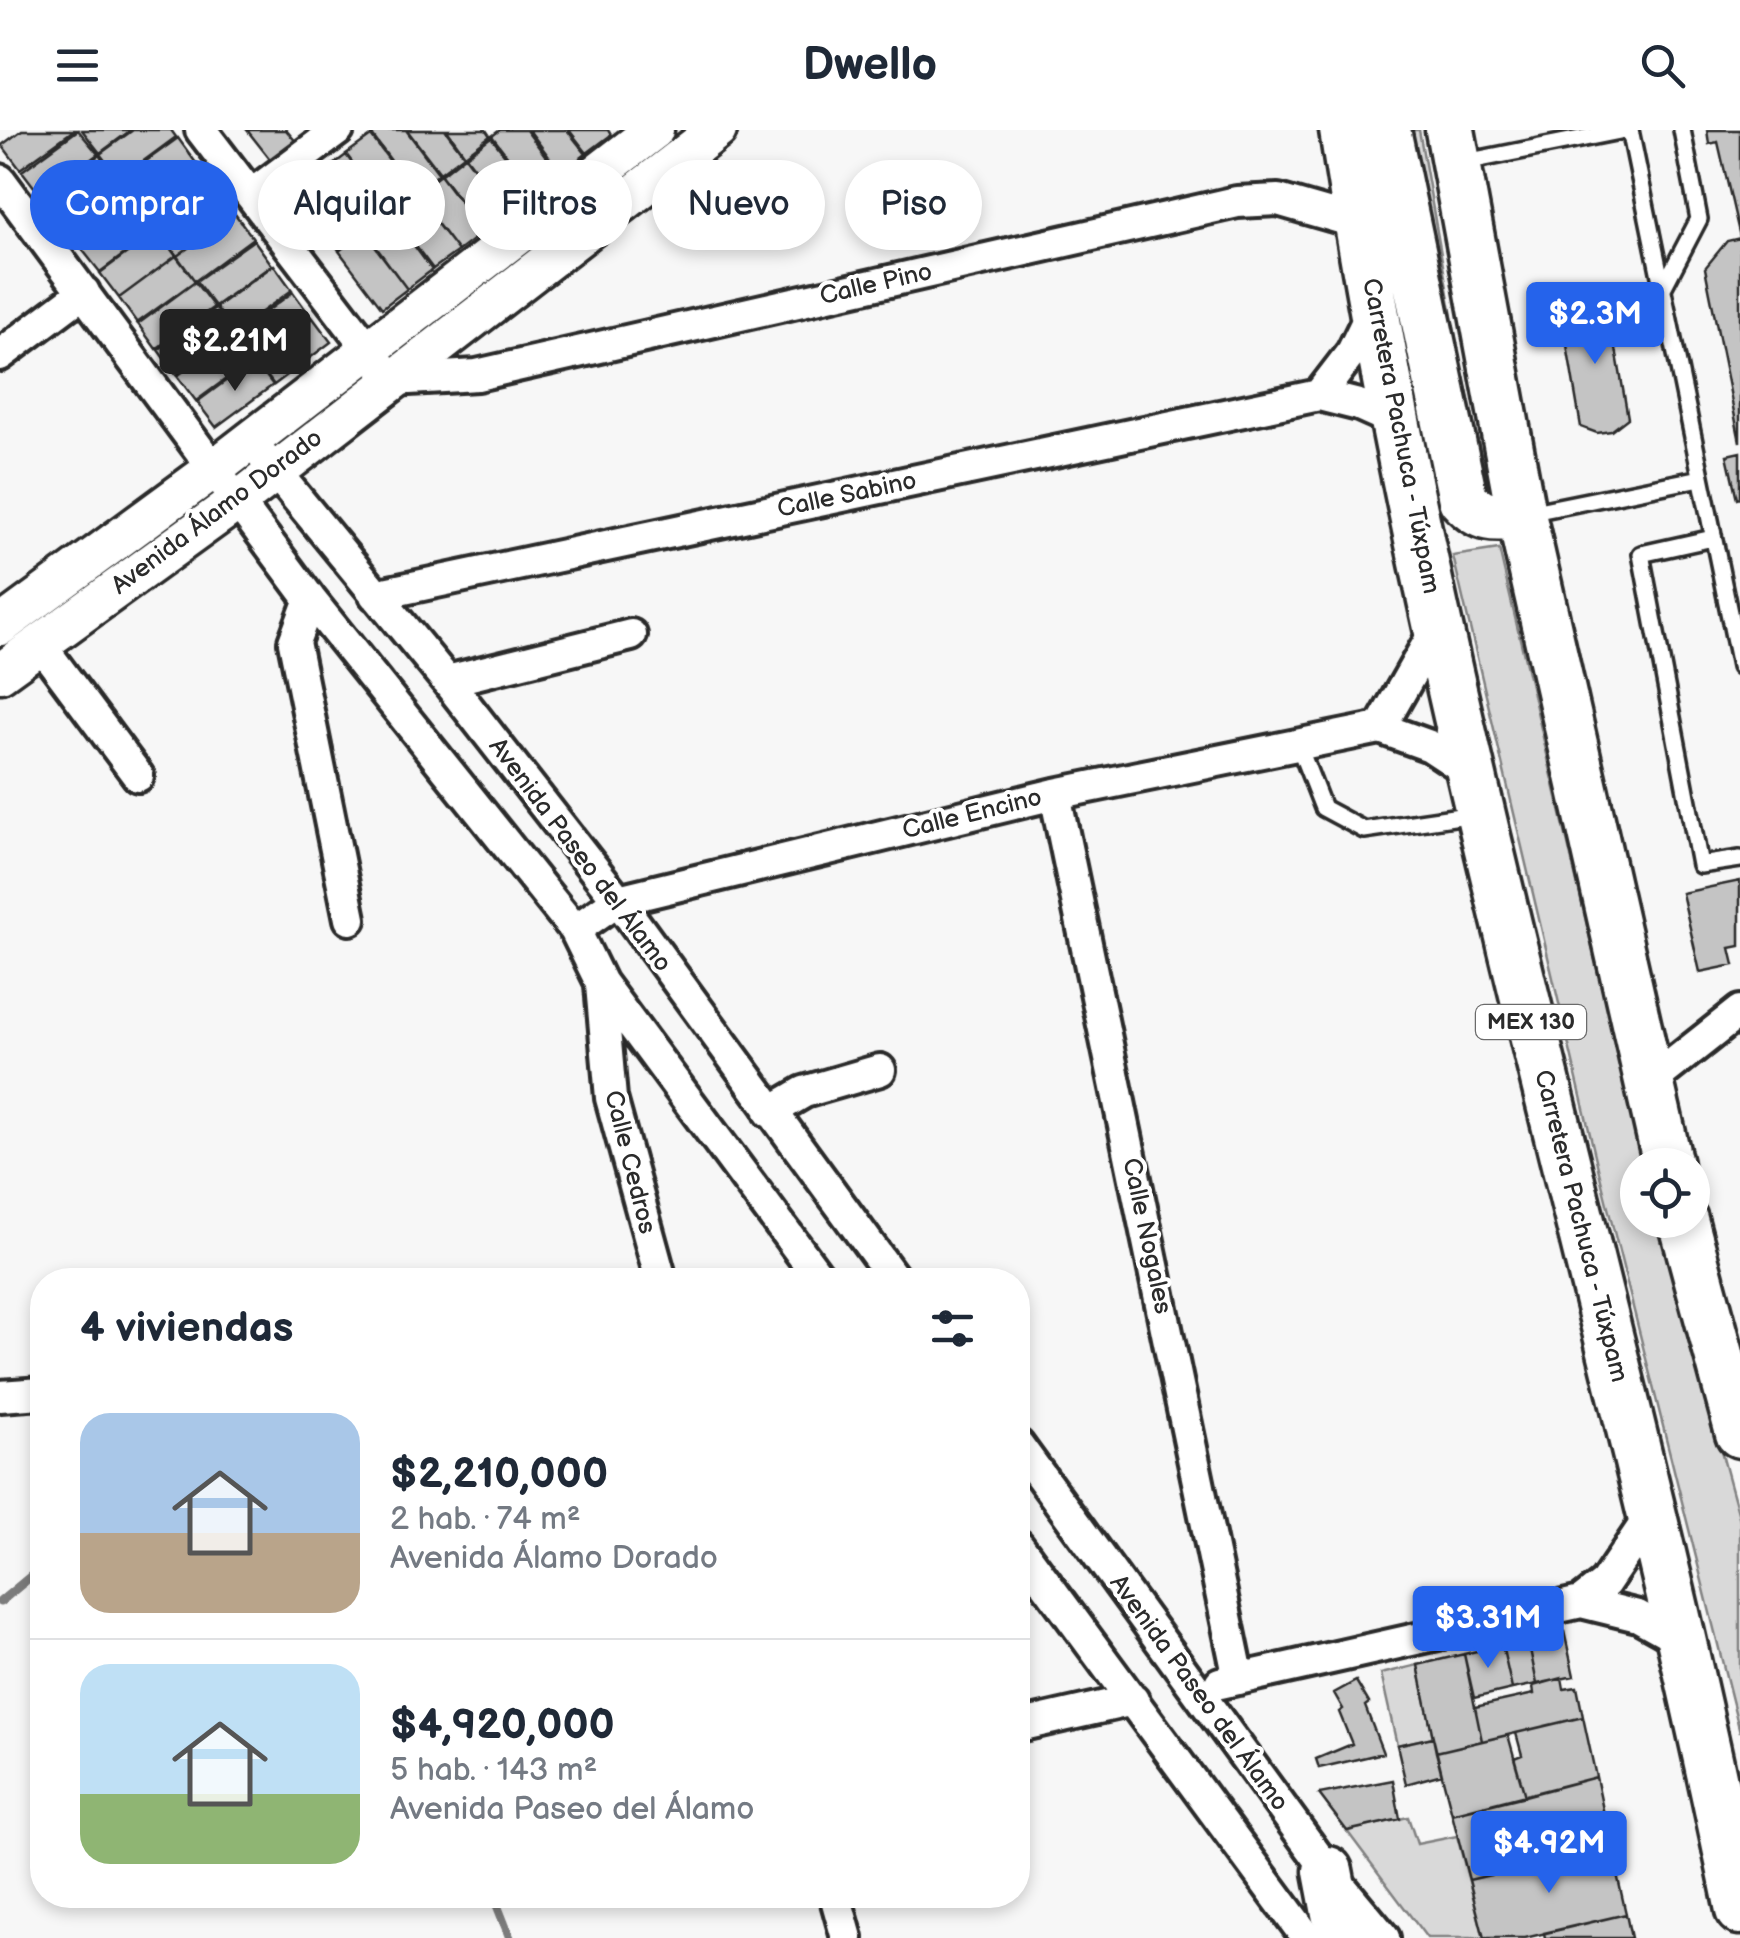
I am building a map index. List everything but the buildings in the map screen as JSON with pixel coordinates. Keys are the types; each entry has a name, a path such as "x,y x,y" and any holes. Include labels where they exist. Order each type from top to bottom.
{"main road":[{"name":"Carretera Pachuca - Túxpam","path":"1344,130 1397,422 1476,793 1681,1640 1740,1910"},
{"path":"1386,130 1463,499 1476,513 1495,519 1520,514"},
{"path":"1453,147 1520,514 1664,1148"},
{"path":"1688,1238 1739,1427"},
{"path":"1328,1871 1336,1913 1348,1938"}],"street":[{"path":"202,130 381,366"},
{"path":"251,195 338,130"},
{"name":"Avenida Álamo Dorado","path":"678,160 717,130"},
{"path":"648,135 661,160"},
{"name":"Avenida Álamo Dorado","path":"0,673 239,500 381,366 648,135"},
{"name":"Avenida Álamo Dorado","path":"0,626 250,441 381,366 652,179"},
{"name":"Avenida Paseo del Álamo","path":"0,180 310,599 575,930 601,983 812,1268"},
{"name":"Calle Pino","path":"381,366 477,375 1236,202 1278,200 1358,223"},
{"path":"0,355 84,292"},
{"path":"1320,395 1352,352 1374,305"},
{"name":"Calle Sabino","path":"375,595 1320,395 1359,404 1397,422"},
{"name":"Avenida Paseo del Álamo","path":"250,441 447,681 618,900 886,1268"},
{"path":"310,599 294,642 350,920"},
{"path":"1439,625 1380,728 1430,746 1476,793"},
{"path":"447,681 631,635"},
{"path":"39,643 138,776"},
{"name":"Calle Encino","path":"575,930 618,900 1055,794 1380,728"},
{"name":"Calle Nogales","path":"1055,794 1239,1679"},
{"name":"Calle Cedros","path":"601,983 612,1098 657,1268"},
{"path":"1649,1083 1740,1011"},
{"path":"770,1112 804,1092 880,1070"},
{"path":"0,1396 30,1395"},
{"name":"Avenida Paseo del Álamo","path":"1030,1461 1328,1871 1384,1938"},
{"path":"1197,1688 1581,1602 1605,1583 1651,1515"},
{"path":"1030,1560 1307,1938"},
{"path":"1581,1602 1638,1616 1681,1640"},
{"path":"1030,1723 1132,1700"},
{"path":"839,1908 847,1938"}],"lane":[{"path":"1453,147 1627,130 1740,666"},
{"path":"1662,290 1699,219 1682,130"},
{"path":"1520,514 1700,478"},
{"path":"1713,538 1641,554 1700,865 1740,859"},
{"path":"1298,744 1323,808 1364,830 1476,793"}],"shaded area":[{"path":"1396,130 1419,130 1459,356 1488,486 1475,487"},
{"path":"1499,549 1639,1148 1620,1148 1620,1238 1663,1238 1740,1520 1740,1732 1598,1168 1453,556"},
{"path":"1418,1665 1433,1737 1397,1745 1381,1674"},
{"path":"1408,1817 1417,1844 1457,1836 1484,1938 1427,1938 1347,1831"}],"waterway":[{"path":"0,1602 30,1577"},
{"path":"498,1908 510,1938"}]}
